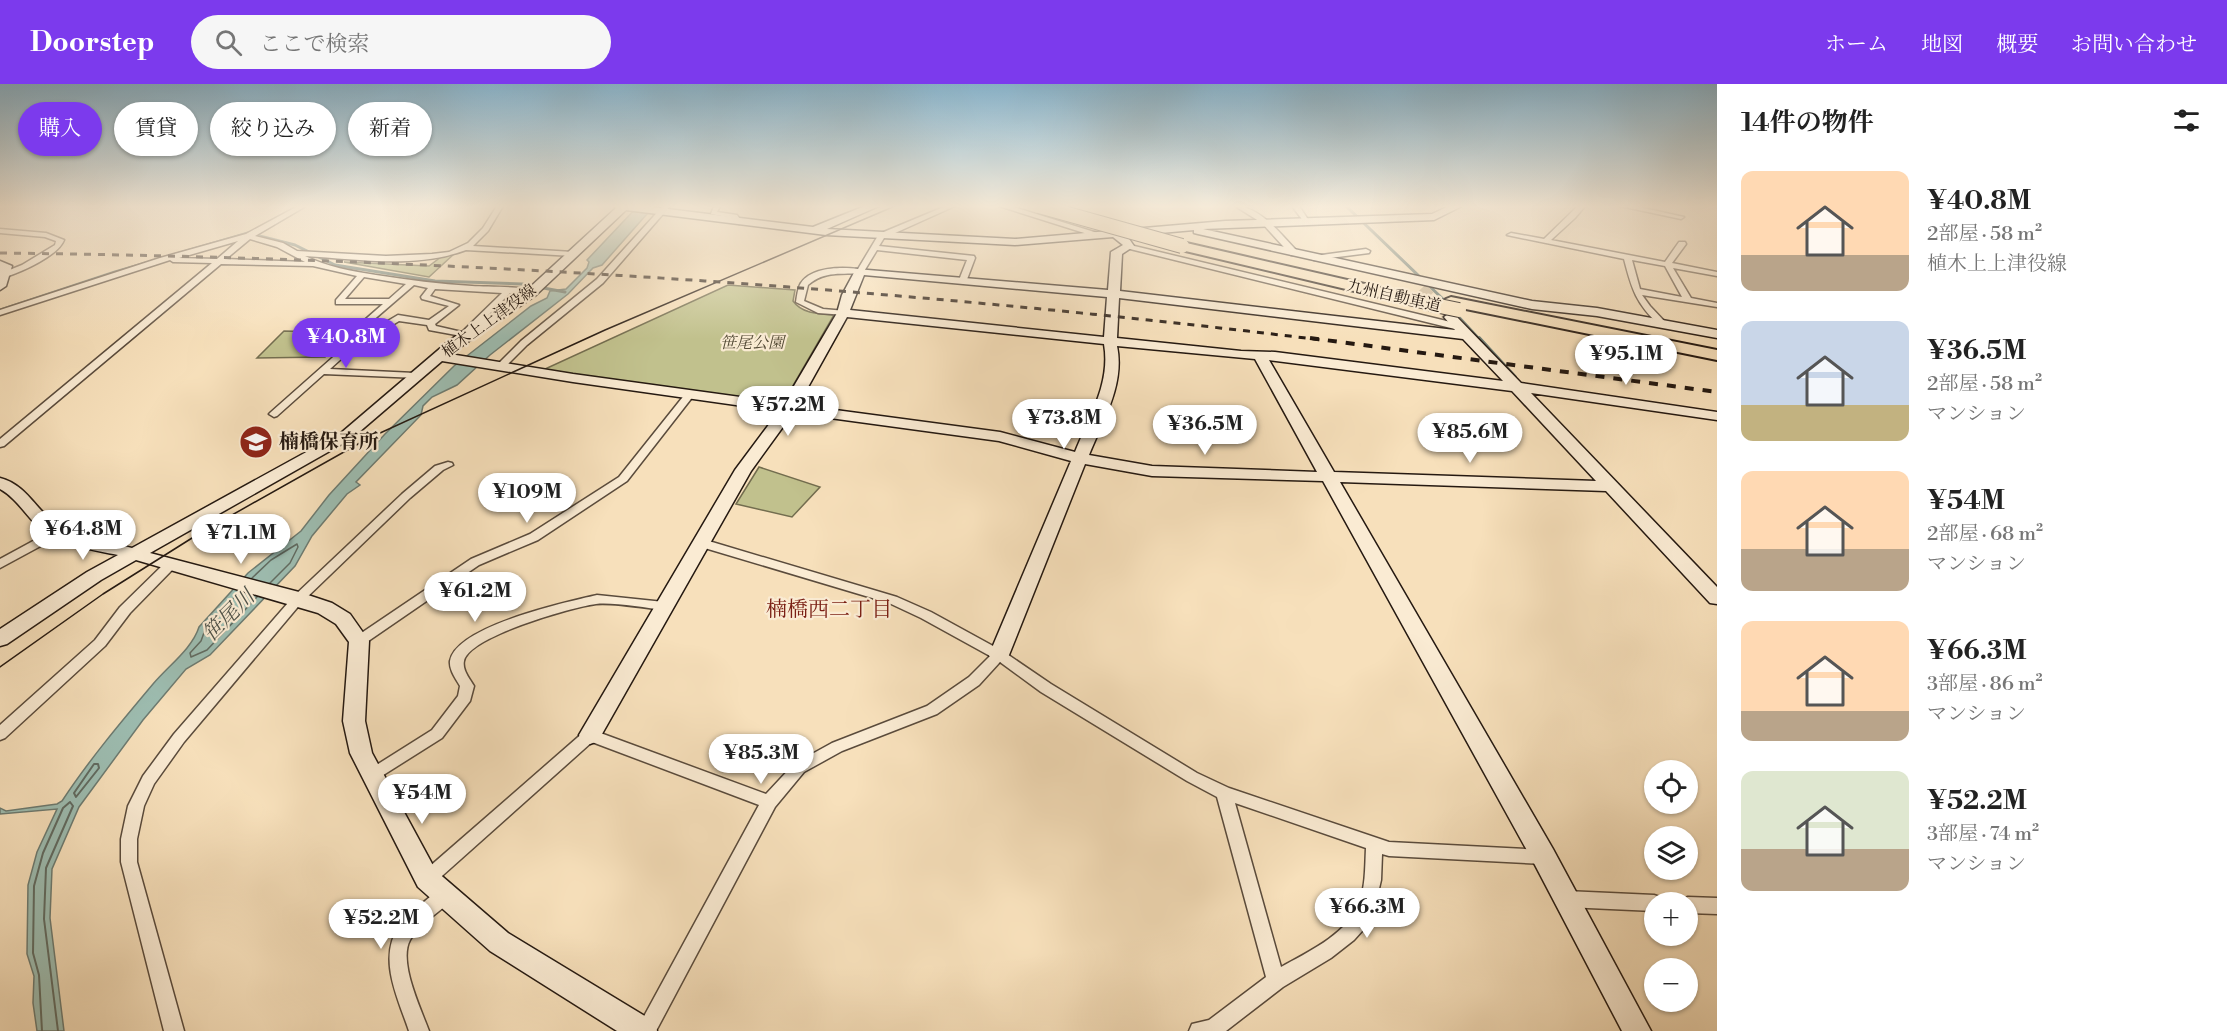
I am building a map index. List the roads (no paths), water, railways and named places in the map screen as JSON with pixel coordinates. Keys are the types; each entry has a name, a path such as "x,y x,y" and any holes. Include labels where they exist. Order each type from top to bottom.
{"highway":[{"name":"九州自動車道","path":"1243,250 1424,289 1457,318 1717,362"},
{"name":"九州自動車道","path":"1457,318 1717,355"}],"street":[{"path":"2,275 25,267 51,250"},
{"path":"0,313 198,250"},
{"path":"0,444 231,250"},
{"path":"288,250 315,264"},
{"path":"296,253 429,258 456,250"},
{"path":"504,250 573,254"},
{"name":"植木上上津役線","path":"0,639 94,576 346,436 415,376 444,357 461,338 532,292 577,250"},
{"path":"500,365 600,281 627,250"},
{"path":"419,1031 399,972 400,939 436,887 590,735 743,470 788,409 843,313 860,271 873,250"},
{"path":"895,250 971,258 963,280"},
{"path":"0,483 19,493 39,519 57,532 295,598 325,608 343,619 358,641 354,721 360,753 436,887 499,942 644,1031 769,802 799,768 837,747 932,710 974,681 999,655 1078,458 1112,380 1114,362 1110,342 1117,252 1121,250"},
{"path":"1148,250 1457,318 1717,598"},
{"path":"1274,250 1314,258 1424,289 1597,312 1717,334"},
{"path":"1596,250 1717,274"},
{"path":"1667,264 1677,250"},
{"path":"1314,258 1366,251"},
{"path":"1627,256 1636,291 1645,308 1663,324"},
{"path":"163,260 315,264 362,275 433,286 532,292"},
{"path":"1667,264 1688,300"},
{"path":"1457,318 1114,294 834,269 817,275 804,284 800,302 821,311 1260,356 1523,387 1717,416"},
{"path":"362,275 339,302 390,302"},
{"path":"412,283 355,332 378,330 398,318 431,323 455,305 425,297 433,286"},
{"path":"431,323 432,328 461,338 509,290"},
{"path":"1636,291 1717,305"},
{"path":"274,414 366,332"},
{"path":"1260,356 1544,857 1637,1031"},
{"path":"444,357 688,395 1000,438 1078,458 1152,471 1611,486"},
{"path":"323,371 415,376"},
{"path":"358,641 475,562 534,537 623,479 688,395"},
{"path":"174,1031 129,862 129,839 136,806 148,780 179,738 295,598 406,496 439,468 448,465"},
{"path":"0,564 57,532"},
{"path":"702,543 893,600 926,615 999,655 1046,688 1192,777 1224,793 1389,849 1544,857"},
{"path":"0,734 100,643 125,610 176,566"},
{"path":"372,775 437,734 465,697 466,686 458,671 457,660 464,649 474,641 528,616 597,599 664,606"},
{"path":"590,735 769,802"},
{"path":"1224,793 1276,981"},
{"path":"1199,1031 1213,1029 1276,981 1348,934 1363,915 1370,895 1374,845"},
{"path":"1566,899 1644,903"},
{"path":"1698,905 1717,906"}],"water":[{"name":"笹尾川","path":"596,250 615,250 602,265 593,268 568,294 490,355 457,385 432,397 423,406 421,415 356,482 360,485 347,494 312,536 295,566 210,655 186,669 143,720 79,807 52,869 50,918 64,1031 37,1031 33,1003 34,976 27,954 28,885 37,852 57,809 0,814 0,808 6,811 57,804 62,801 117,727 191,643 199,627 248,573 301,531 329,495 385,434 454,366 531,306 547,298 550,291 566,289 587,268 589,262 587,260"}],"waterway":[{"path":"0,310 189,250"},
{"path":"305,250 335,265 435,281 522,284 565,292"},
{"path":"1392,250 1446,302"},
{"path":"1455,313 1480,340"},
{"path":"1479,338 1515,377"}],"tunnel":[{"path":"1422,288 1446,314"}],"tram line":[{"path":"0,667 103,594 200,533 367,439 605,330 792,250"}],"railway":[{"path":"0,253 332,261 662,278 993,304 1322,340"},
{"path":"1310,338 1717,392"}],"place":[{"name":"楠橋保育所","path":"256,442"}],"district":[{"name":"楠橋西二丁目","path":"829,610"}],"park label":[{"name":"笹尾公園","path":"752,343"}]}
